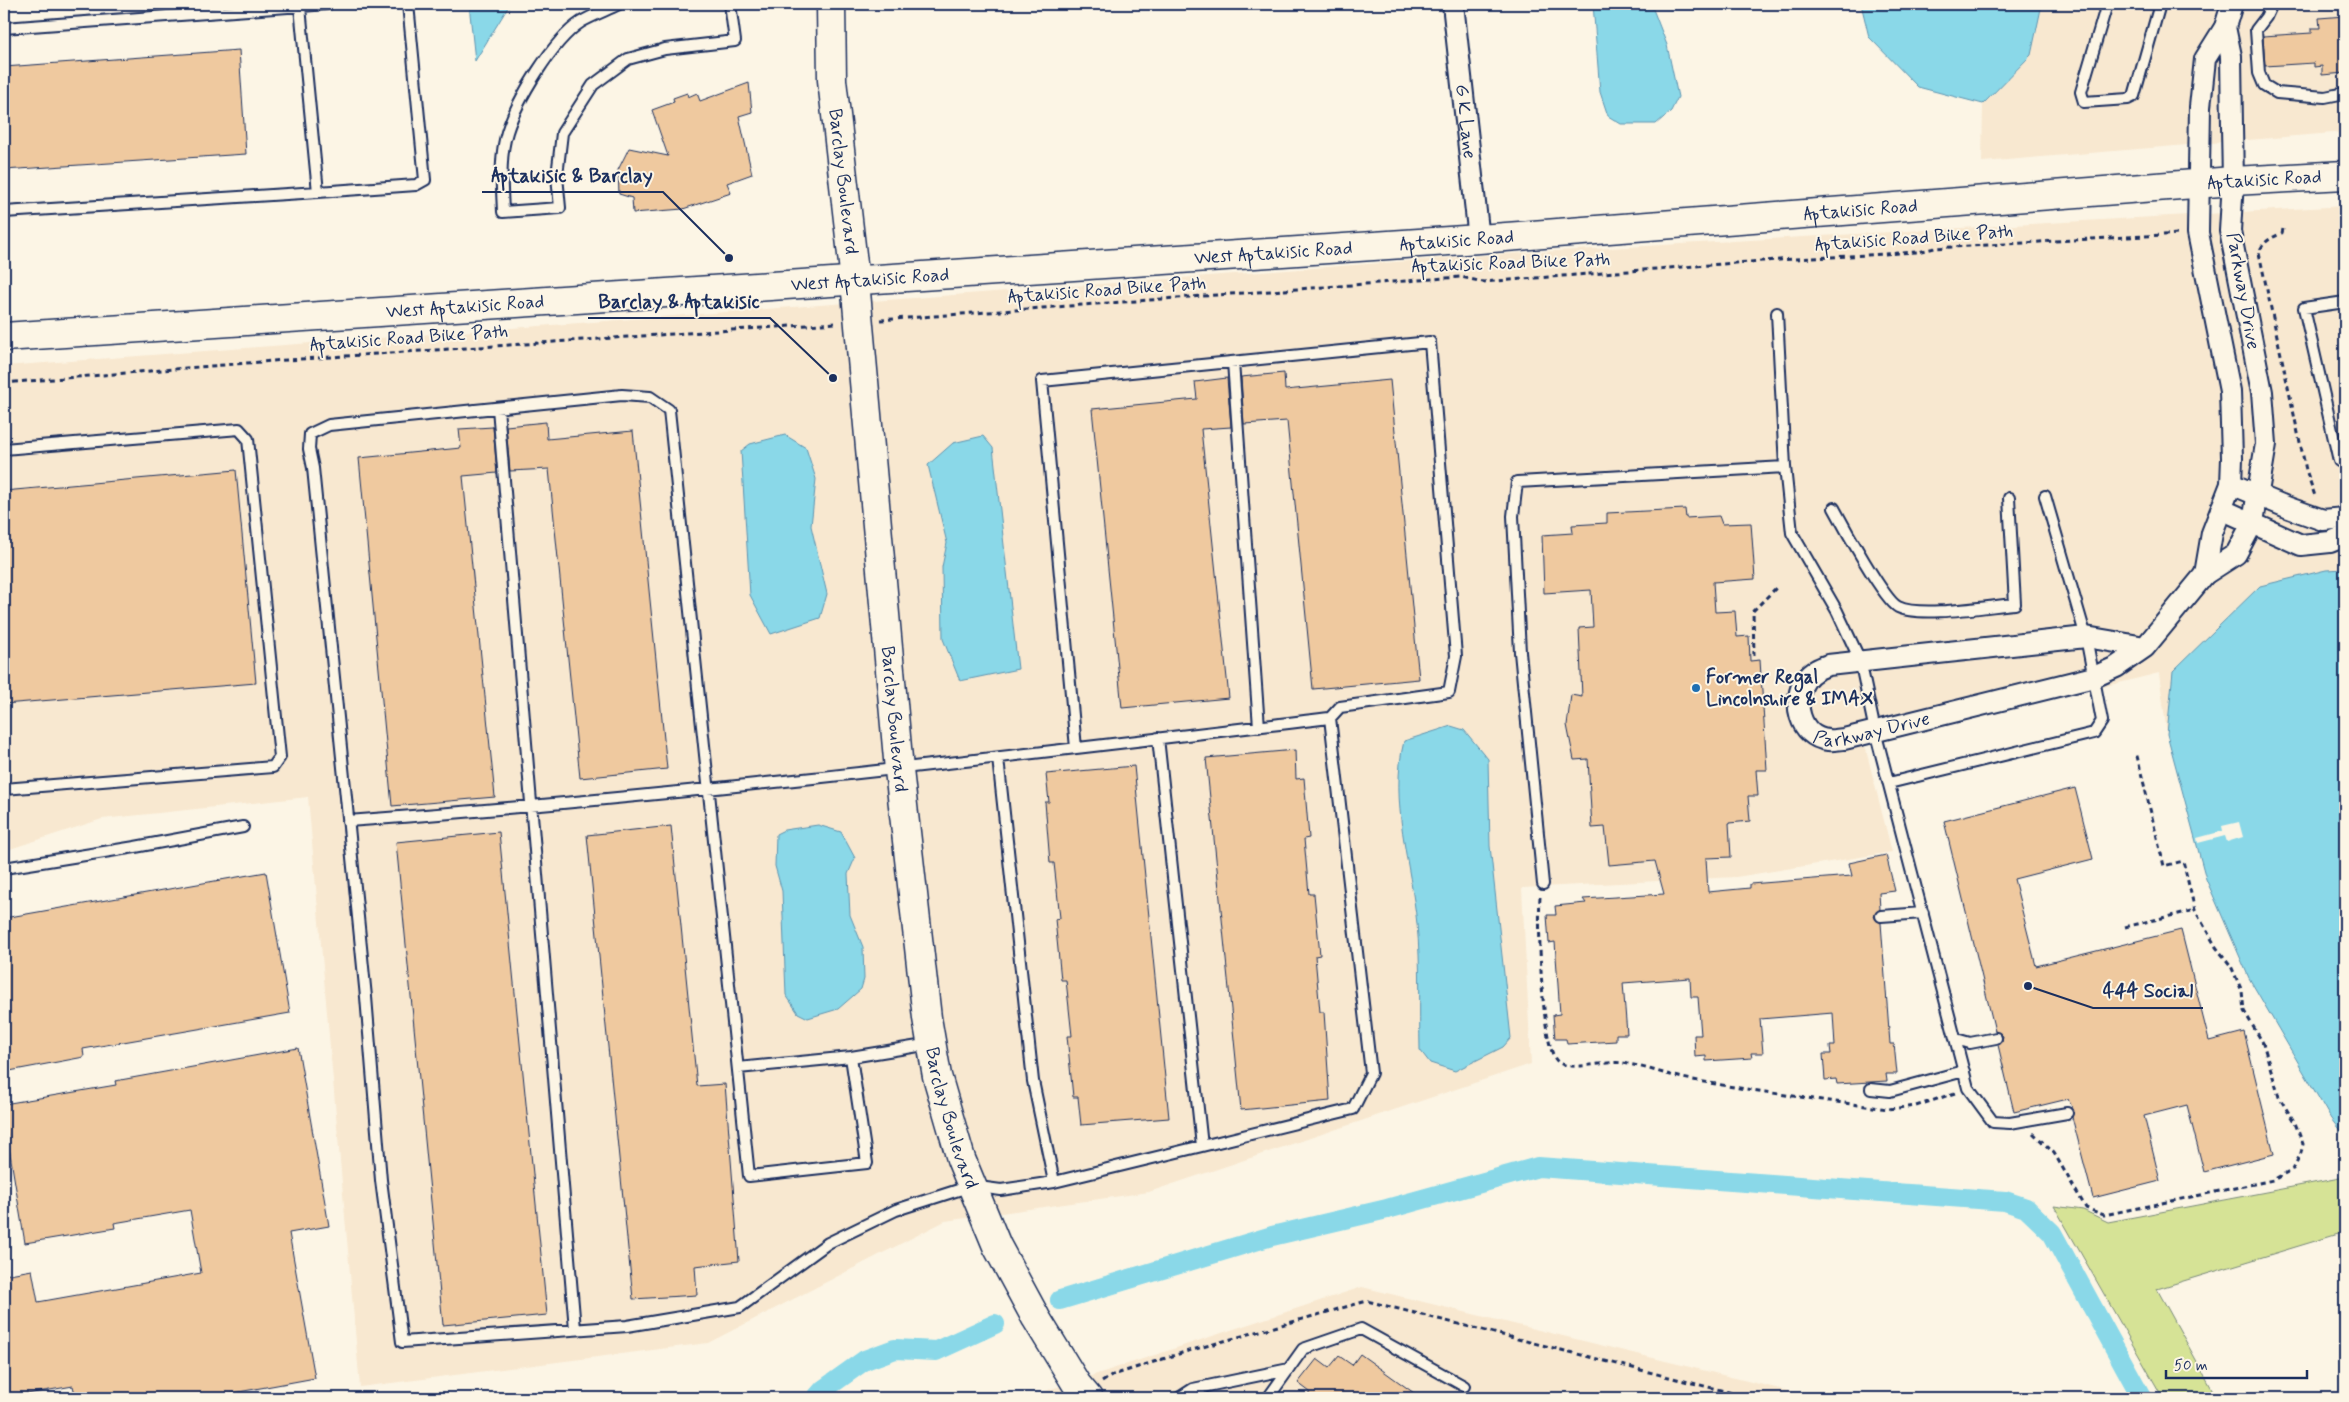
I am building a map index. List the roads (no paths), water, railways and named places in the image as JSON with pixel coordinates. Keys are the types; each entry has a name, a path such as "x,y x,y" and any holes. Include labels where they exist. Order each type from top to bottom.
{"main road":[{"name":"Barclay Boulevard","path":"830,4 832,80 855,281 899,770 937,1076 971,1186 997,1246 1036,1318 1077,1386 1088,1398"},
{"name":"Aptakisic Road","path":"1377,244 1479,239 2233,181 2345,175"},
{"name":"West Aptakisic Road","path":"4,337 855,281 1377,244"}],"street":[{"name":"G K Lane","path":"1453,4 1479,239"},
{"name":"Parkway Drive","path":"2205,574 2212,533 2231,484 2232,458 2230,391 2198,233 2200,107 2205,59 2225,27 2232,4"},
{"name":"Parkway Drive","path":"2144,647 2086,637 1828,664 1816,670 1807,678 1800,689 1799,715 1805,726 1815,735 1828,740 1844,739 2094,677 2116,667 2144,647 2205,574 2236,554 2253,522 2266,444 2262,392 2231,240 2233,181 2230,56 2225,27"},
{"path":"2231,484 2288,508 2323,520 2345,518"},
{"path":"2222,509 2301,545 2330,542 2345,536"}],"lane":[{"path":"4,28 328,4"},
{"path":"4,212 416,185 425,180 408,4"},
{"path":"619,4 580,23 550,54 523,96 507,133 502,168 503,212 560,208 557,176 562,133 593,85 628,59 665,49 734,41 730,4"},
{"path":"2107,4 2081,92 2084,102 2128,99 2134,96 2160,4"},
{"path":"2272,4 2256,30 2258,73 2264,86 2277,93 2325,97 2345,93"},
{"path":"300,7 318,192"},
{"path":"2345,302 2304,308 2339,461 2345,460"},
{"path":"1777,312 1784,467 1792,533 1837,612 1860,660 1875,730 1968,1088 1993,1122 2010,1124 2067,1113"},
{"path":"348,821 531,808 709,788 899,770 1330,718 1340,707 1449,692 1456,656 1430,342 1042,381 1076,748"},
{"path":"1233,362 1259,726"},
{"path":"851,1057 867,1163 749,1176 669,410 650,397 622,395 329,425 310,434 309,449 313,468 366,997 381,1180 402,1342 627,1326 740,1307 828,1243 896,1210 971,1186 1001,1190 1054,1182 1353,1109 1371,1073 1330,718"},
{"path":"498,408 575,1329"},
{"path":"4,449 239,428 248,439 280,757 273,767 4,789"},
{"path":"1543,884 1520,652 1513,516 1517,482 1784,467"},
{"path":"1889,783 2094,733 2102,721 2086,637 2045,496"},
{"path":"1834,508 1856,549 1896,606 1914,612 2015,604 2009,498"},
{"path":"1158,738 1202,1146"},
{"path":"998,758 1033,1081 1054,1182"},
{"path":"4,868 135,847 243,826"},
{"path":"1881,916 1923,913"},
{"path":"1956,1039 1970,1042 1996,1038"},
{"path":"738,1068 851,1057 932,1044"},
{"path":"1871,1089 1890,1090 1964,1072"},
{"path":"1268,1398 1303,1348 1361,1329 1464,1386"},
{"path":"1179,1398 1193,1389 1289,1369"},
{"path":"1193,1389 1204,1398"}],"water":[{"path":"469,4 510,4 475,61"},
{"path":"1593,4 1651,4 1667,45 1678,97 1671,111 1656,124 1621,124 1608,116 1600,92"},
{"path":"1861,4 2042,4 2031,55 1983,104 1918,87 1869,37"},
{"path":"785,435 806,448 816,479 811,526 827,594 820,618 771,634 750,595 741,451 750,444"},
{"path":"983,436 993,448 1018,669 960,681 943,639 942,567 947,543 928,465 953,443"},
{"path":"2345,569 2345,1137 2331,1119 2249,978 2206,879 2167,734 2173,671 2260,586 2326,570"},
{"path":"1451,726 1464,730 1488,759 1490,846 1511,1038 1503,1047 1455,1071 1430,1063 1420,1050 1417,924 1400,809 1399,786 1404,741"},
{"path":"818,825 841,832 855,858 848,874 850,915 863,947 864,979 861,989 838,1009 808,1018 798,1013 786,995 782,891 775,866 776,834 784,830"}],"waterway":[{"path":"1060,1300 1272,1236 1387,1209 1538,1167 2005,1201 2026,1208 2052,1233 2142,1398"},
{"path":"816,1398 823,1390 865,1360 895,1349 936,1351 995,1324"}],"place":[{"name":"Aptakisic & Barclay","path":"729,258"},
{"name":"Barclay & Aptakisic","path":"833,378"},
{"name":"Former Regal Lincolnshire & IMAX","path":"1696,688"},
{"name":"444 Social","path":"2028,986"}]}
